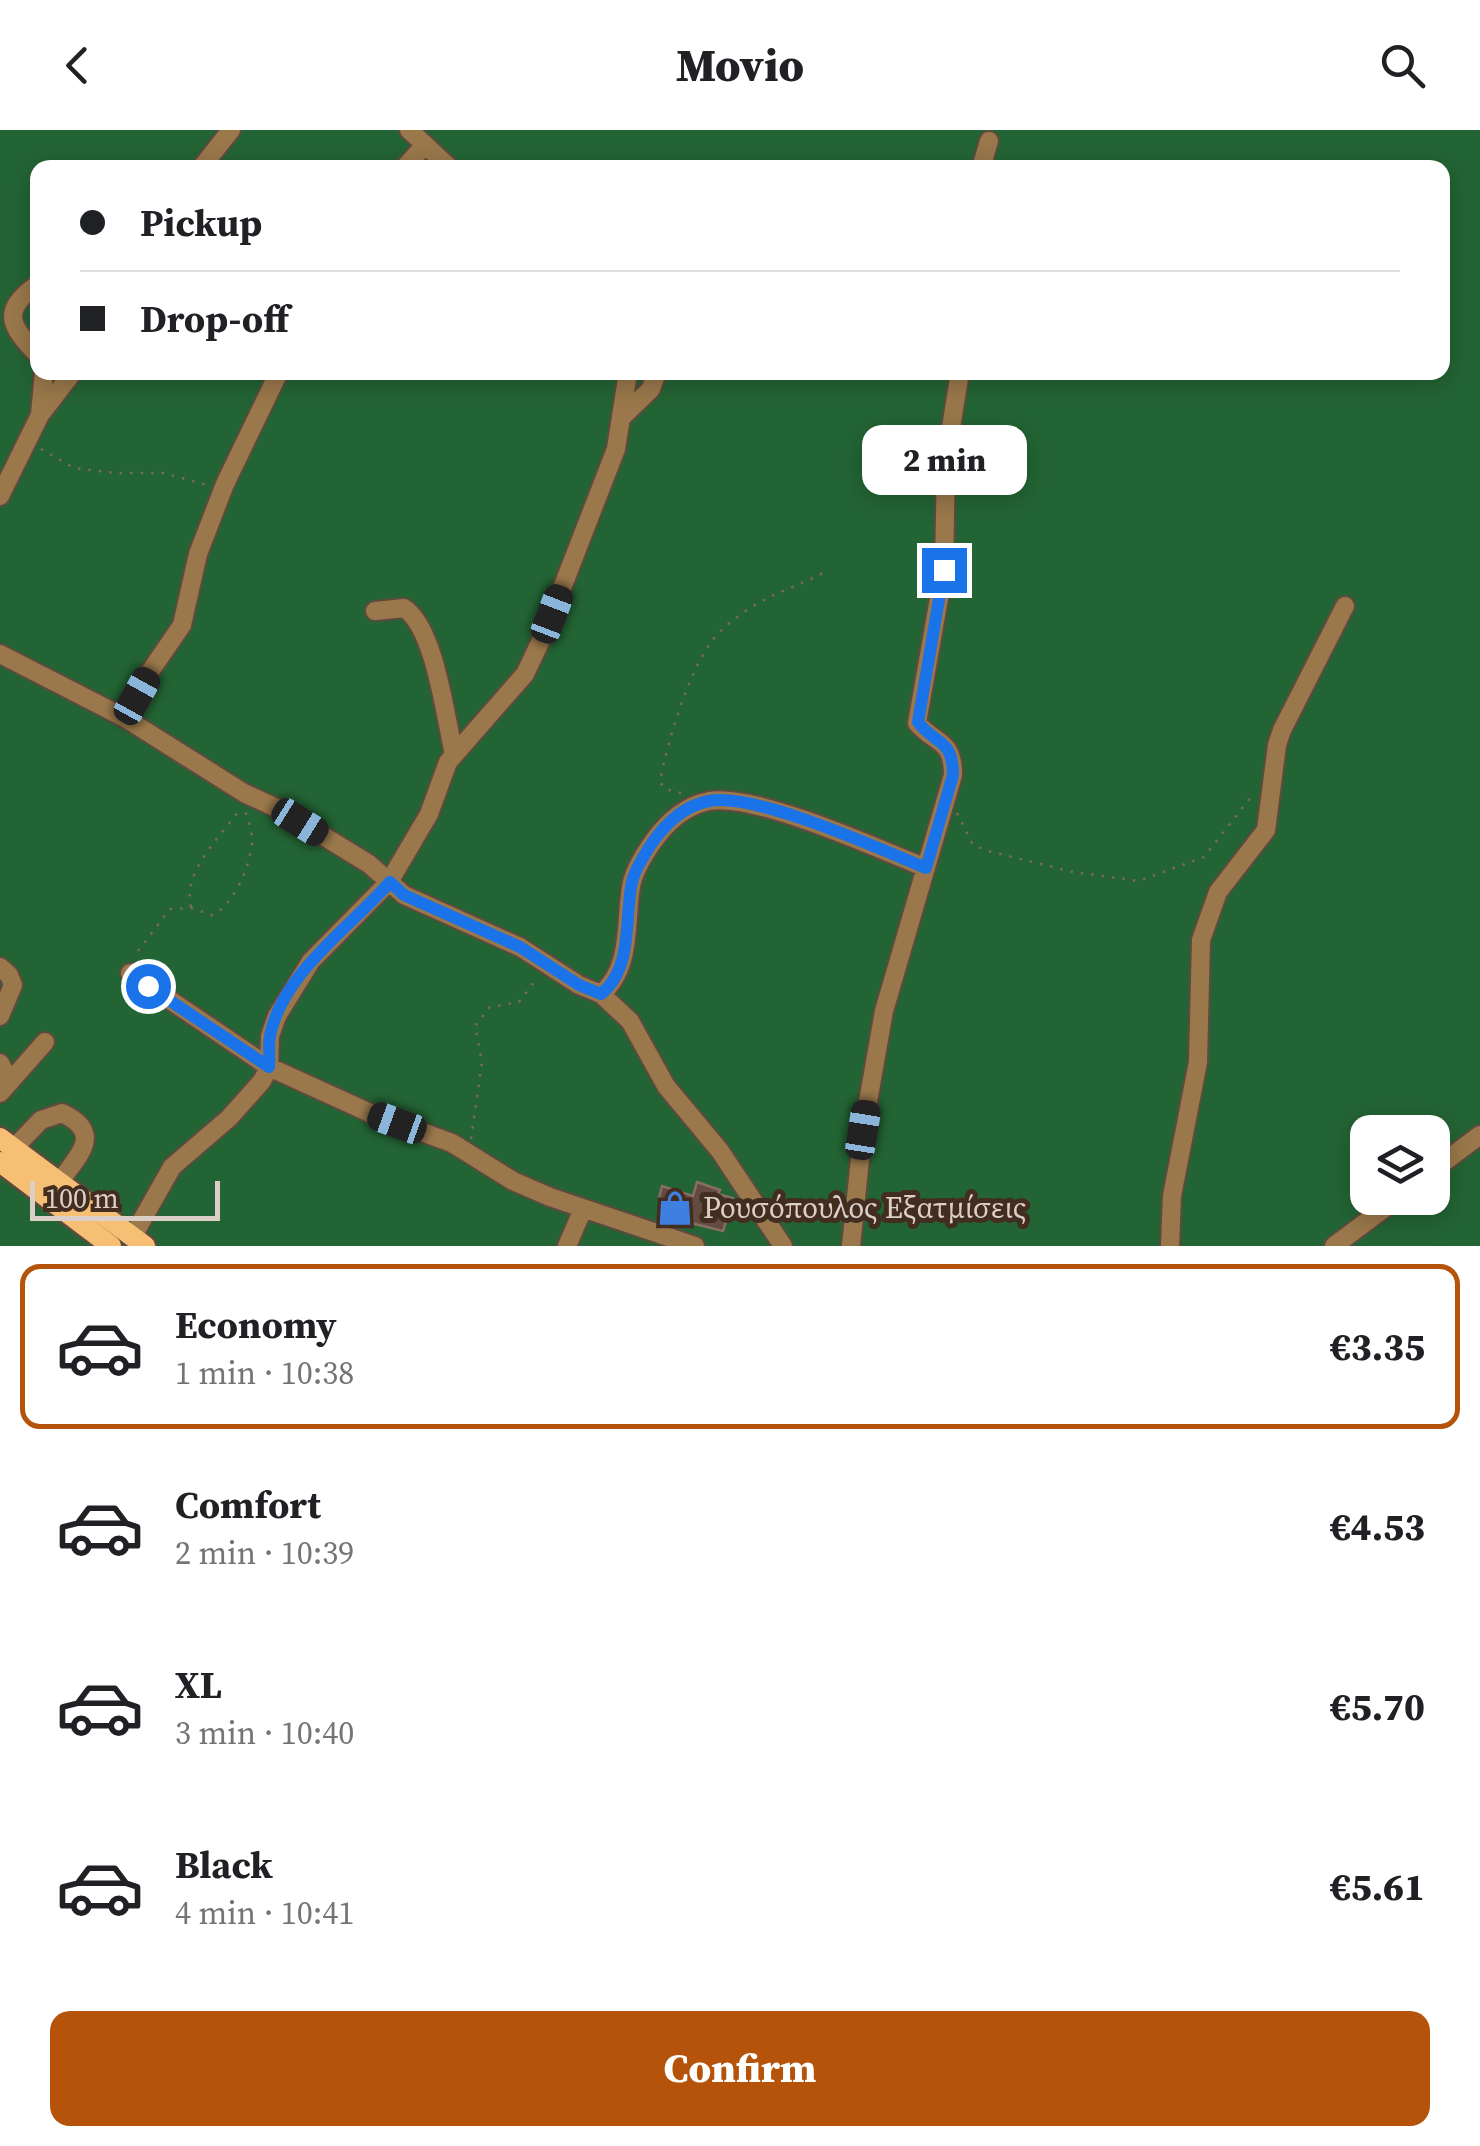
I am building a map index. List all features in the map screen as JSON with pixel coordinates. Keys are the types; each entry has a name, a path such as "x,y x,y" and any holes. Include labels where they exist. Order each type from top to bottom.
{"main road":[{"path":"5,1150 60,1181 138,1241"},
{"path":"5,1150 112,1246"}],"street":[{"path":"207,160 232,130"},
{"path":"409,130 441,160"},
{"path":"983,160 989,141"},
{"path":"411,160 424,146"},
{"path":"30,292 9,312 8,318 10,327 30,347"},
{"path":"40,415 43,380"},
{"path":"0,496 40,415 67,380"},
{"path":"124,718 182,626 198,554 225,484 275,380"},
{"path":"138,1241 172,1168 249,1098 269,1067 270,1036 277,1016 310,961 390,882 429,814 454,754 531,664 616,450 627,380"},
{"path":"622,418 652,388 654,380"},
{"path":"851,1246 872,1069 884,1010 953,775 953,760 942,741 918,722 944,570 946,459 959,380"},
{"path":"1170,1246 1172,1196 1198,1062 1201,940 1218,892 1266,830 1282,730 1345,606"},
{"path":"375,611 404,608 418,618 429,642 454,754"},
{"path":"0,654 124,718 218,778 281,810 370,864 404,895 520,947 579,985 601,994 630,1021 666,1086 720,1152 782,1246"},
{"path":"601,994 612,984 620,967 631,883 643,858 672,819 706,802 732,801 772,811 841,833 926,868"},
{"path":"0,967 13,985 0,1016"},
{"path":"130,973 269,1067 370,1113 452,1143 513,1180 582,1209 694,1246"},
{"path":"5,1088 45,1042"},
{"path":"0,1062 5,1088"},
{"path":"5,1150 40,1120 62,1112 81,1126 86,1136 84,1148 60,1181"},
{"path":"1450,1158 1480,1136"},
{"path":"568,1246 582,1209"},
{"path":"1334,1246 1375,1215"}],"path":[{"path":"24,446 40,448 74,468 164,473 213,487 225,484"},
{"path":"706,802 664,789 660,782 665,755 702,660 716,636 763,600 823,573"},
{"path":"945,802 960,817 972,842 984,850 1073,872 1139,881 1204,857 1250,798 1274,776"},
{"path":"138,951 170,909 191,908 202,914 218,914 232,894 252,843 242,805 208,850 190,891 191,908"},
{"path":"469,1152 482,1062 476,1037 478,1018 490,1006 519,1002 546,962"}],"green space":[{"path":"0,130 1480,130 1480,1246 0,1246"}],"building":[{"path":"697,1182 733,1198 723,1231 659,1215 664,1199 659,1198 662,1186 693,1196"}],"place":[{"name":"Ρουσόπουλος Εξατμίσεις","path":"675,1208"}],"route":[{"path":"148,986 269,1067 270,1036 277,1016 310,961 390,882 404,895 520,947 579,985 601,994 612,984 620,967 631,883 643,858 672,819 706,802 732,801 772,811 841,833 926,868 953,775 948,748 918,722 944,570"}]}
